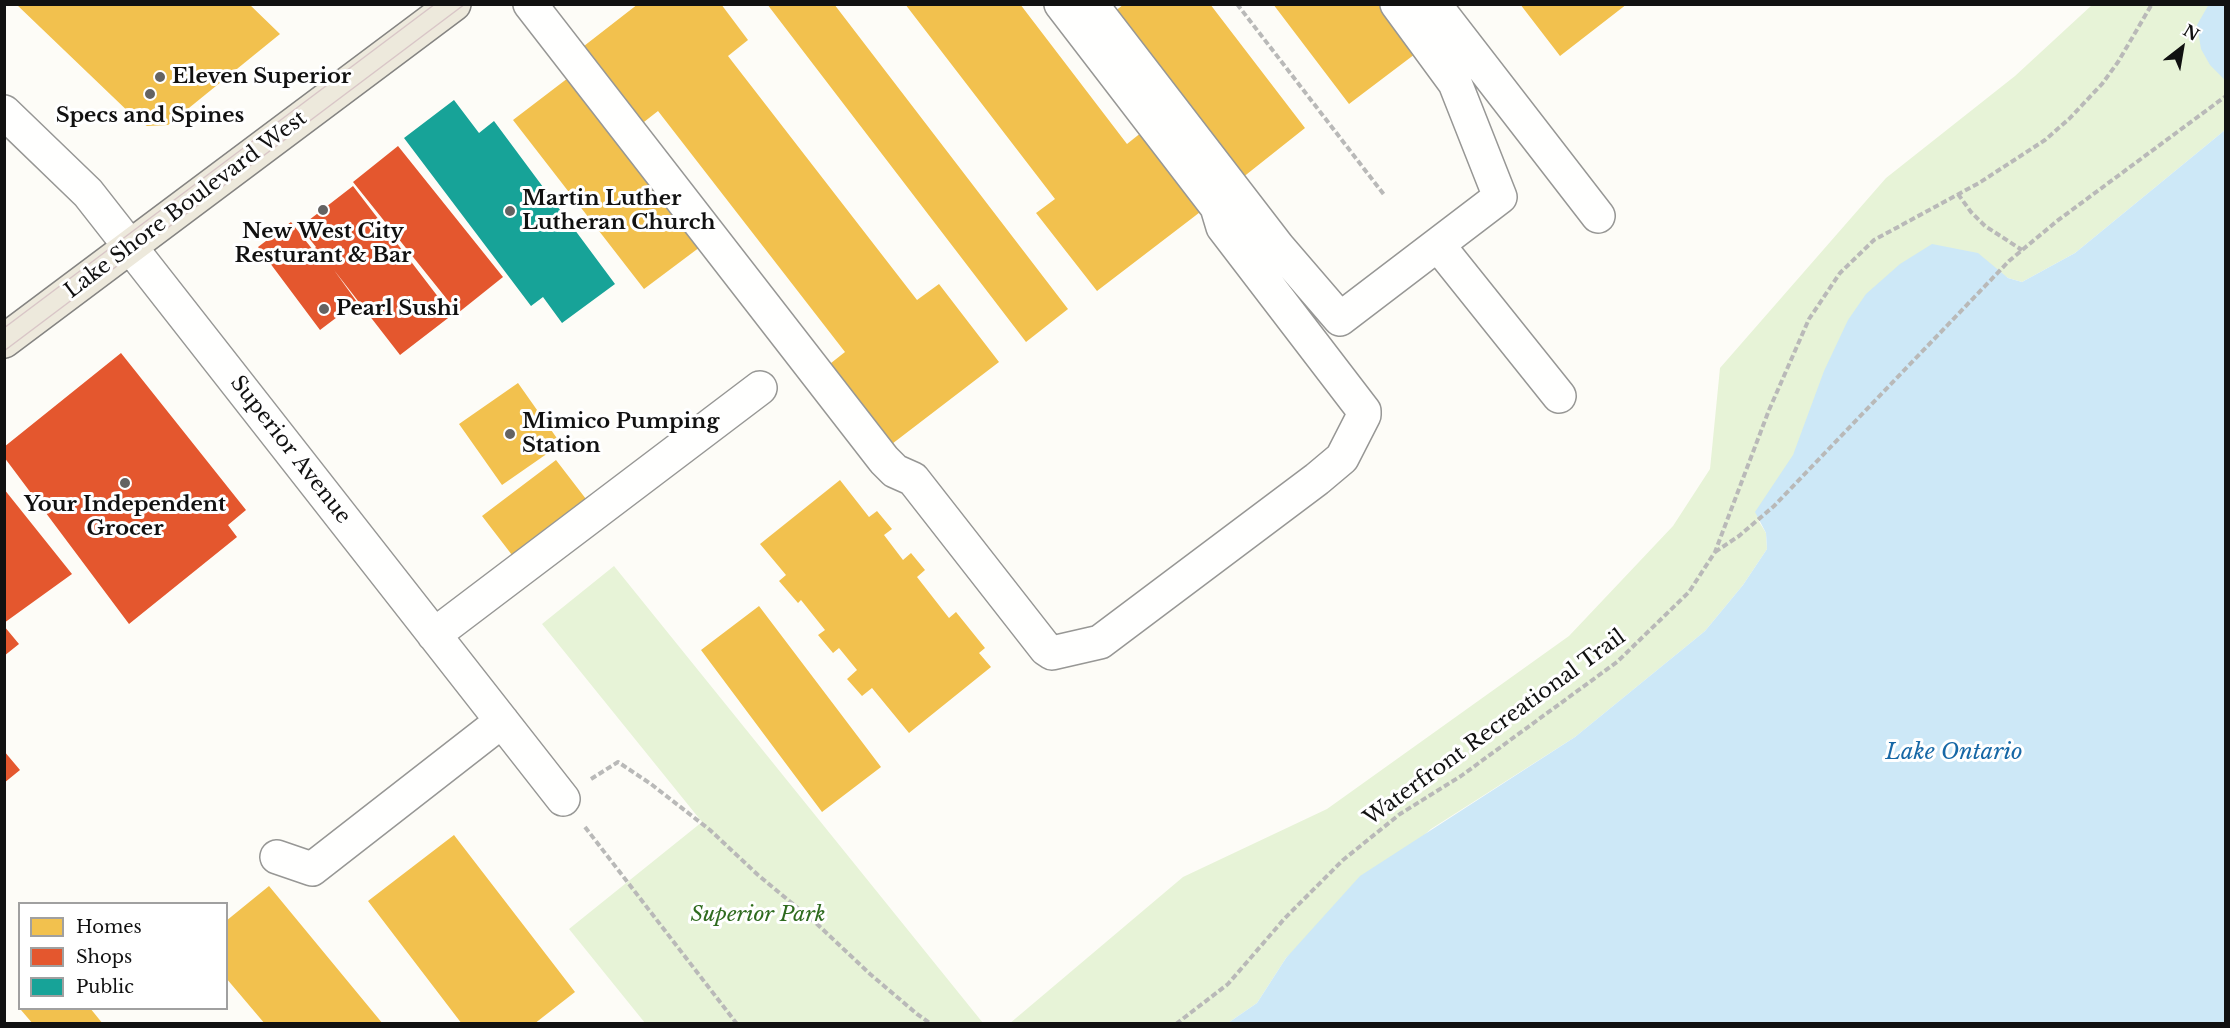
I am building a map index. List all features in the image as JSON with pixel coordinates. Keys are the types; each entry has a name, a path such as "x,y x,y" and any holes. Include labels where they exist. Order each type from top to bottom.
{"main road":[{"name":"Lake Shore Boulevard West","path":"4,341 453,4"}],"street":[{"path":"530,4 884,460 895,471 913,479 1046,649 1052,653 1100,642 1324,473 1342,458 1364,415 1364,411 1223,227 1217,207 1061,4"},
{"path":"1090,4 1278,247 1340,319 1500,197 1455,82 1396,4"},
{"path":"1434,4 1598,216"},
{"name":"Superior Avenue","path":"4,112 88,193 563,799"},
{"path":"1438,245 1559,396"},
{"path":"435,635 760,388"},
{"path":"277,857 312,869 502,721"}],"path":[{"path":"1237,4 1385,196"},
{"name":"Waterfront Recreational Trail","path":"1176,1023 1228,984 1285,918 1343,860 1400,814 1461,776 1617,662 1689,592 1715,552 1769,411 1809,319 1840,273 1874,240 2008,165 2045,140 2070,119 2102,84 2118,62 2152,4"},
{"path":"1715,552 1774,506 2009,261 2093,193 2226,96"},
{"path":"1958,194 1985,226 2022,250"},
{"path":"618,762 651,784 710,830 870,974 931,1023"},
{"path":"563,799 737,1023"}],"green space":[{"path":"2092,5 2225,5 2225,130 2075,253 2022,282 2008,278 1999,272 1758,520 1766,533 1767,549 1743,585 1705,631 1575,737 1431,829 1286,958 1257,1003 1228,1023 1009,1024 1183,877 1327,809 1569,636 1673,526 1710,469 1720,368 1886,178 2015,76"},
{"name":"Superior Park","path":"614,566 983,1023 645,1023 569,929 702,822 542,624"}],"water":[{"path":"2209,4 2225,5 2225,80 2210,65 2201,49 2197,25"},
{"name":"Lake Ontario","path":"2225,130 2225,1023 1228,1023 1257,1003 1286,958 1360,876 1575,737 1705,631 1743,585 1767,549 1766,533 1755,512 1793,455 1824,371 1848,320 1866,294 1900,264 1932,244 1978,253 2008,278 2022,282 2075,253"}],"building: Homes":[{"name":"Eleven Superior","path":"16,4 249,4 280,34 168,125 147,126 136,119"},
{"path":"638,4 721,4 748,40 728,56 917,300 939,284 999,362 888,447 826,367 845,352 658,111 635,129 575,53"},
{"path":"767,4 834,4 1068,309 1026,342"},
{"path":"905,4 1020,4 1127,144 1147,128 1208,206 1097,291 1036,213 1055,199"},
{"path":"1124,4 1210,4 1305,128 1237,182 1109,16"},
{"path":"1273,4 1384,4 1419,51 1349,104"},
{"path":"1520,4 1627,4 1560,56"},
{"path":"568,78 700,247 644,289 513,120"},
{"name":"Mimico Pumping Station","path":"518,383 561,444 502,485 459,424"},
{"path":"556,460 586,499 512,555 482,516"},
{"path":"840,480 869,517 877,511 892,529 884,535 903,560 911,553 925,570 917,577 949,618 956,612 985,648 979,653 991,667 909,733 872,688 862,696 847,679 857,670 839,648 833,653 818,635 825,630 801,600 798,603 779,581 786,575 760,544"},
{"path":"759,606 881,767 822,812 701,650"},
{"path":"454,835 575,992 534,1024 462,1024 368,901"},
{"path":"269,886 383,1024 265,1024 228,980 228,919"},
{"path":"21,1010 92,1010 103,1024 33,1024"}],"building: Shops":[{"path":"398,146 503,277 458,313 353,182"},
{"path":"353,186 452,315 400,355 334,270 357,302 320,330 258,247 291,222 313,250 316,247 300,227"},
{"name":"Your Independent Grocer","path":"121,353 246,510 228,525 237,537 129,624 4,457 4,447"},
{"path":"4,489 72,574 4,623"},
{"path":"4,626 19,644 4,656"},
{"path":"4,751 20,770 4,783"}],"building: Public":[{"name":"Martin Luther Lutheran Church","path":"454,100 479,133 494,121 615,284 562,323 543,297 531,306 404,138"}],"tram line":[{"path":"4,328 435,4"},
{"path":"4,351 465,4"}],"place":[{"name":"Eleven Superior","path":"160,77"},
{"name":"Specs and Spines","path":"150,94"},
{"name":"New West City Resturant & Bar","path":"323,210"},
{"name":"Martin Luther Lutheran Church","path":"510,211"},
{"name":"Pearl Sushi","path":"324,309"},
{"name":"Mimico Pumping Station","path":"510,434"},
{"name":"Your Independent Grocer","path":"125,483"}]}
